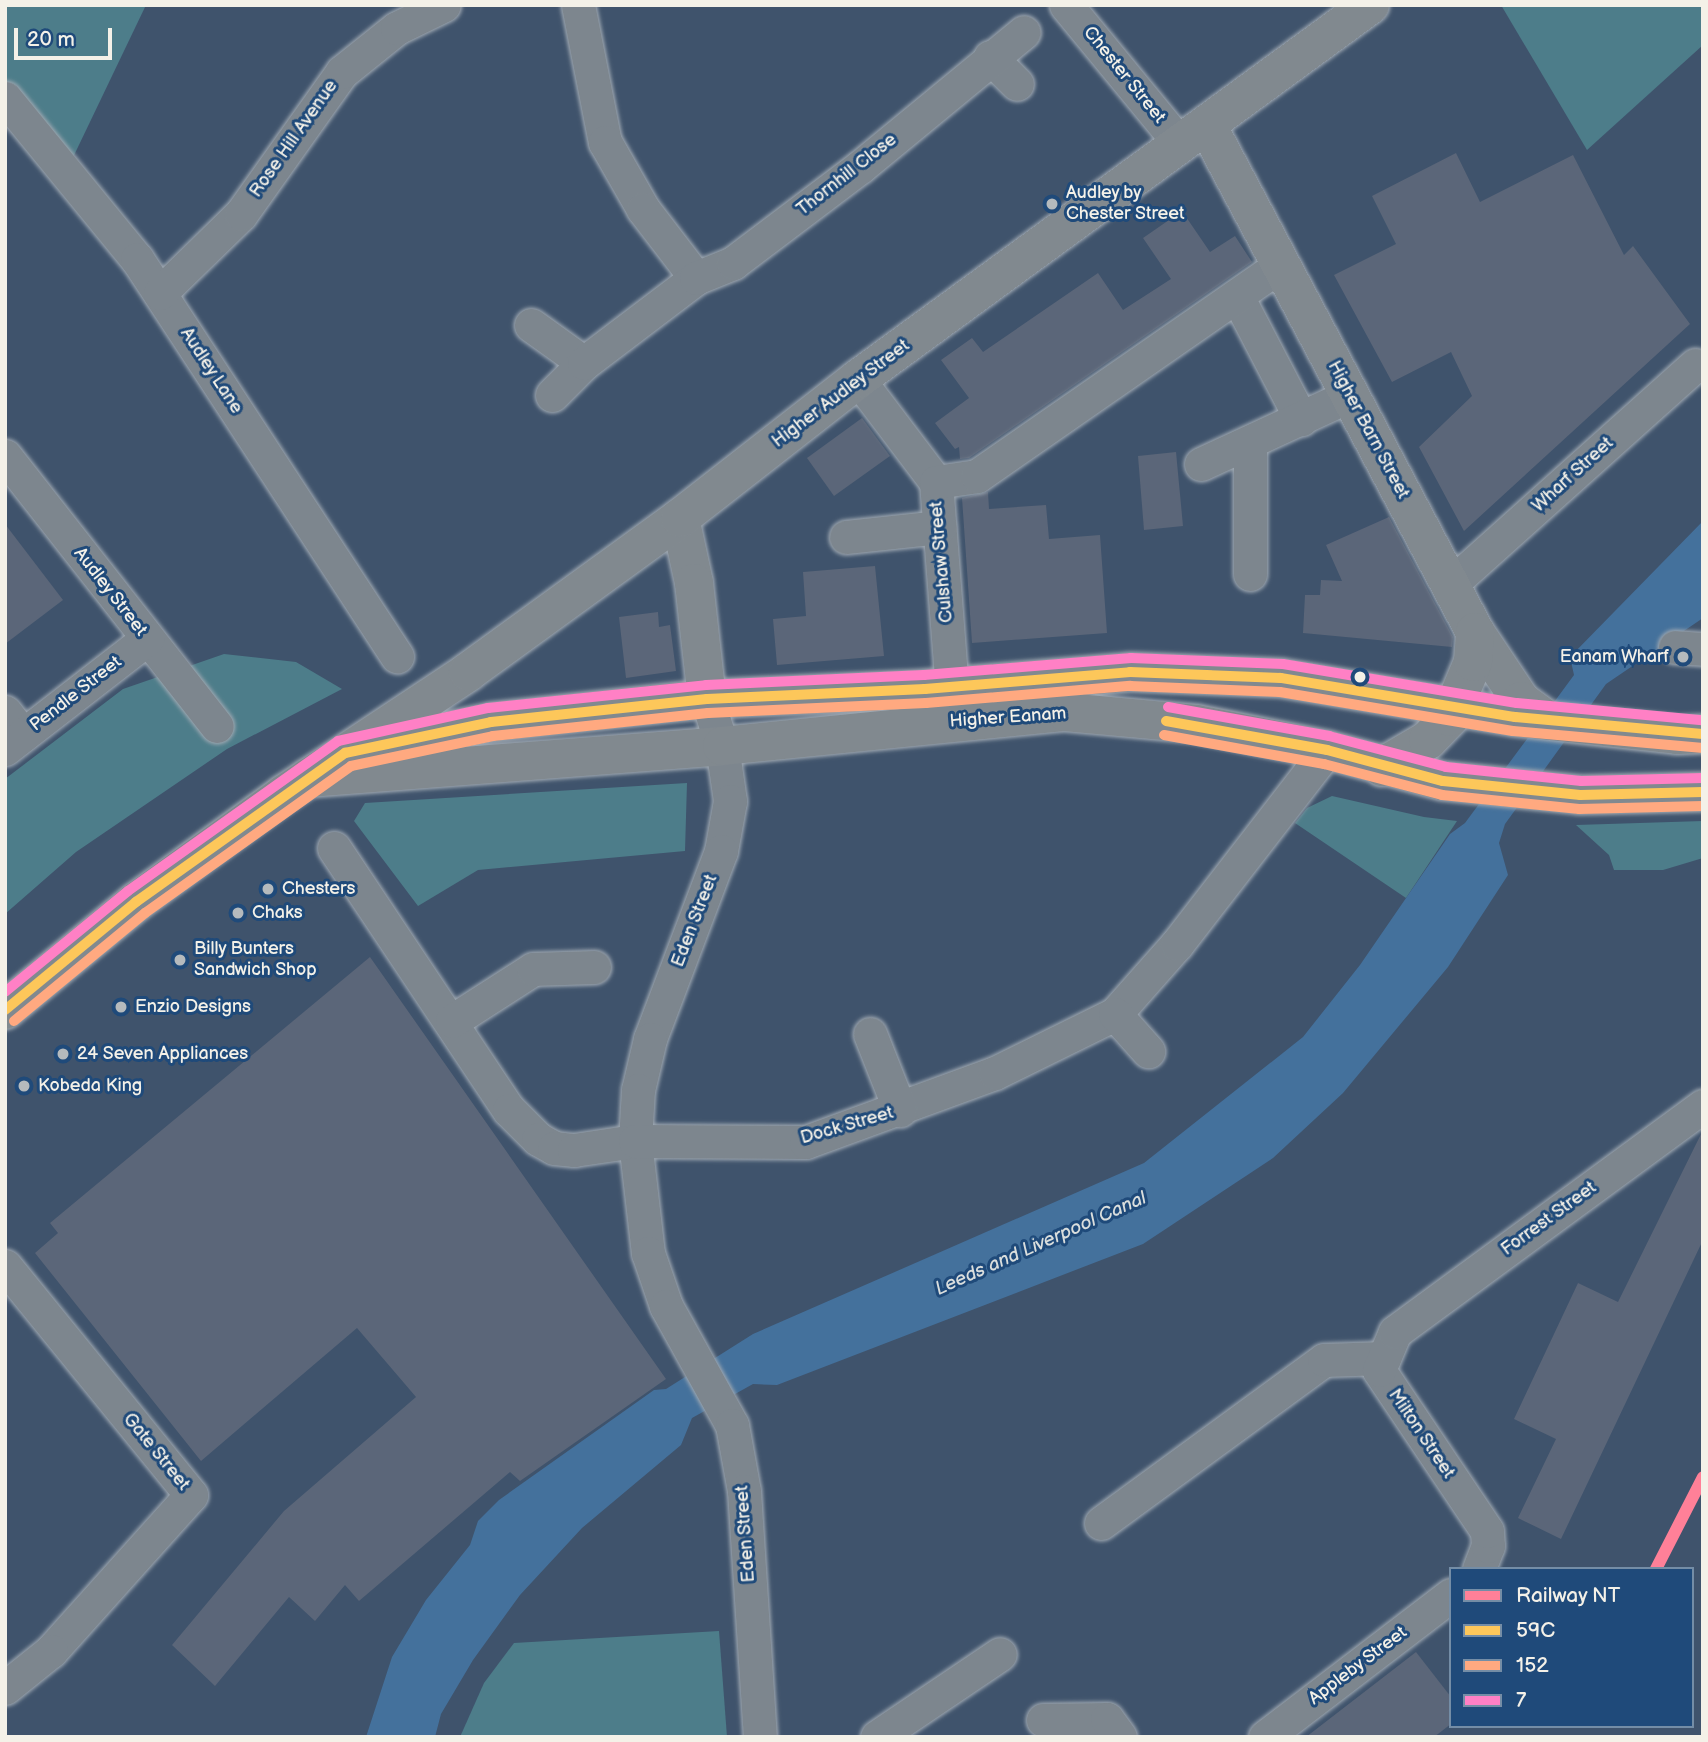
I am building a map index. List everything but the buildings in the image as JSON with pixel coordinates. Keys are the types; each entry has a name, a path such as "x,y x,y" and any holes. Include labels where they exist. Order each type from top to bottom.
{"highway":[{"name":"Higher Audley Street","path":"5,1010 136,902 345,752 468,672 680,517 858,379 1370,5"},
{"name":"Higher Barn Street","path":"1194,136 1281,265 1475,632 1503,671 1531,718"},
{"path":"680,517 694,583 707,699"},
{"path":"1382,767 1428,740 1457,704 1472,662 1475,632"},
{"name":"Higher Eanam","path":"308,778 722,746 1130,672 1282,678 1531,718 1614,729 1703,734"},
{"name":"Higher Eanam","path":"345,752 491,722 707,699 954,704 1196,724 1327,750 1382,767 1443,781 1580,794 1703,792"}],"street":[{"name":"Rose Hill Avenue","path":"160,293 241,214 342,72 397,28 444,5"},
{"path":"578,5 605,142 643,209 696,278"},
{"name":"Chester Street","path":"1066,5 1194,136"},
{"name":"Thornhill Close","path":"552,395 584,363 696,278 733,263 860,167 1024,32"},
{"path":"990,58 1017,84"},
{"name":"Audley Lane","path":"5,98 137,259 397,657"},
{"path":"936,482 977,476 1281,265"},
{"path":"1237,296 1301,419"},
{"path":"531,325 584,363"},
{"name":"Wharf Street","path":"1451,584 1695,365"},
{"name":"Culshaw Street","path":"858,379 936,482 954,704"},
{"path":"1201,464 1250,445 1350,396"},
{"path":"1250,445 1250,574"},
{"name":"Audley Street","path":"5,456 217,726"},
{"path":"846,537 939,527"},
{"name":"Pendle Street","path":"11,732 147,639"},
{"name":"Eden Street","path":"707,699 722,746 730,801 721,851 650,1039 638,1090 635,1141 648,1253 666,1306 732,1425 744,1491 760,1737"},
{"name":"Dock Street","path":"334,848 509,1110 538,1139 554,1148 574,1150 635,1141 806,1142 900,1110 995,1073 1115,1014 1177,944 1327,750"},
{"path":"452,1021 533,969 594,967"},
{"path":"1115,1014 1148,1051"},
{"path":"870,1034 900,1110"},
{"name":"Forrest Street","path":"1390,1345 1703,1106"},
{"name":"Gate Street","path":"5,1266 191,1495 51,1651 5,1688"},
{"path":"1101,1523 1324,1360 1390,1345"},
{"name":"Milton Street","path":"1390,1345 1379,1370 1487,1531 1488,1546 1480,1567"},
{"name":"Appleby Street","path":"1265,1737 1449,1597"},
{"path":"877,1737 1000,1654"},
{"path":"1043,1720 1107,1719 1120,1737"}],"green space":[{"path":"5,5 146,5 66,172 5,98"},
{"path":"1501,5 1703,5 1703,45 1587,150"},
{"path":"224,654 296,662 342,689 227,749 76,852 5,914 5,779 123,689"},
{"path":"687,783 685,851 478,870 418,906 354,821 365,803"},
{"path":"1332,796 1424,817 1457,821 1406,898 1295,823 1307,808"},
{"path":"1703,821 1703,858 1663,870 1614,870 1609,855 1576,825"},
{"path":"719,1631 727,1737 460,1737 484,1683 514,1643"}],"water":[{"name":"Leeds and Liverpool Canal","path":"1703,521 1703,618 1606,684 1505,824 1499,843 1508,875 1448,967 1343,1093 1273,1158 1143,1244 777,1385 753,1384 692,1418 681,1445 582,1528 520,1595 473,1660 441,1714 435,1737 366,1737 392,1657 426,1600 470,1545 478,1521 499,1500 654,1390 666,1389 753,1334 1144,1163 1303,1037 1360,965 1450,834 1465,823 1574,675 1570,657"}],"rail line":[{"name":"NT","path":"1657,1567 1703,1477"}],"transit line":[{"name":"7","path":"5,992 128,891 338,741 488,708 706,685 924,675 1131,658 1283,664 1517,703 1702,720"},
{"name":"59C","path":"5,1010 136,902 345,753 491,722 707,699 925,689 1130,672 1281,678 1515,717 1703,734"},
{"name":"152","path":"14,1021 145,913 351,766 493,736 708,713 926,703 1130,686 1280,692 1513,731 1703,748"},
{"name":"7","path":"1168,707 1329,736 1446,767 1581,781 1703,778"},
{"name":"59C","path":"1166,721 1327,750 1443,781 1580,795 1703,792"},
{"name":"152","path":"1164,735 1324,764 1442,795 1579,809 1703,806"}],"place":[{"name":"Audley by Chester Street","path":"1052,204"},
{"name":"Eanam Wharf","path":"1683,657"},
{"name":"Chesters","path":"268,889"},
{"name":"Chaks","path":"238,913"},
{"name":"Billy Bunters Sandwich Shop","path":"180,960"},
{"name":"Enzio Designs","path":"121,1007"},
{"name":"24 Seven Appliances","path":"63,1054"},
{"name":"Kobeda King","path":"24,1086"}]}
